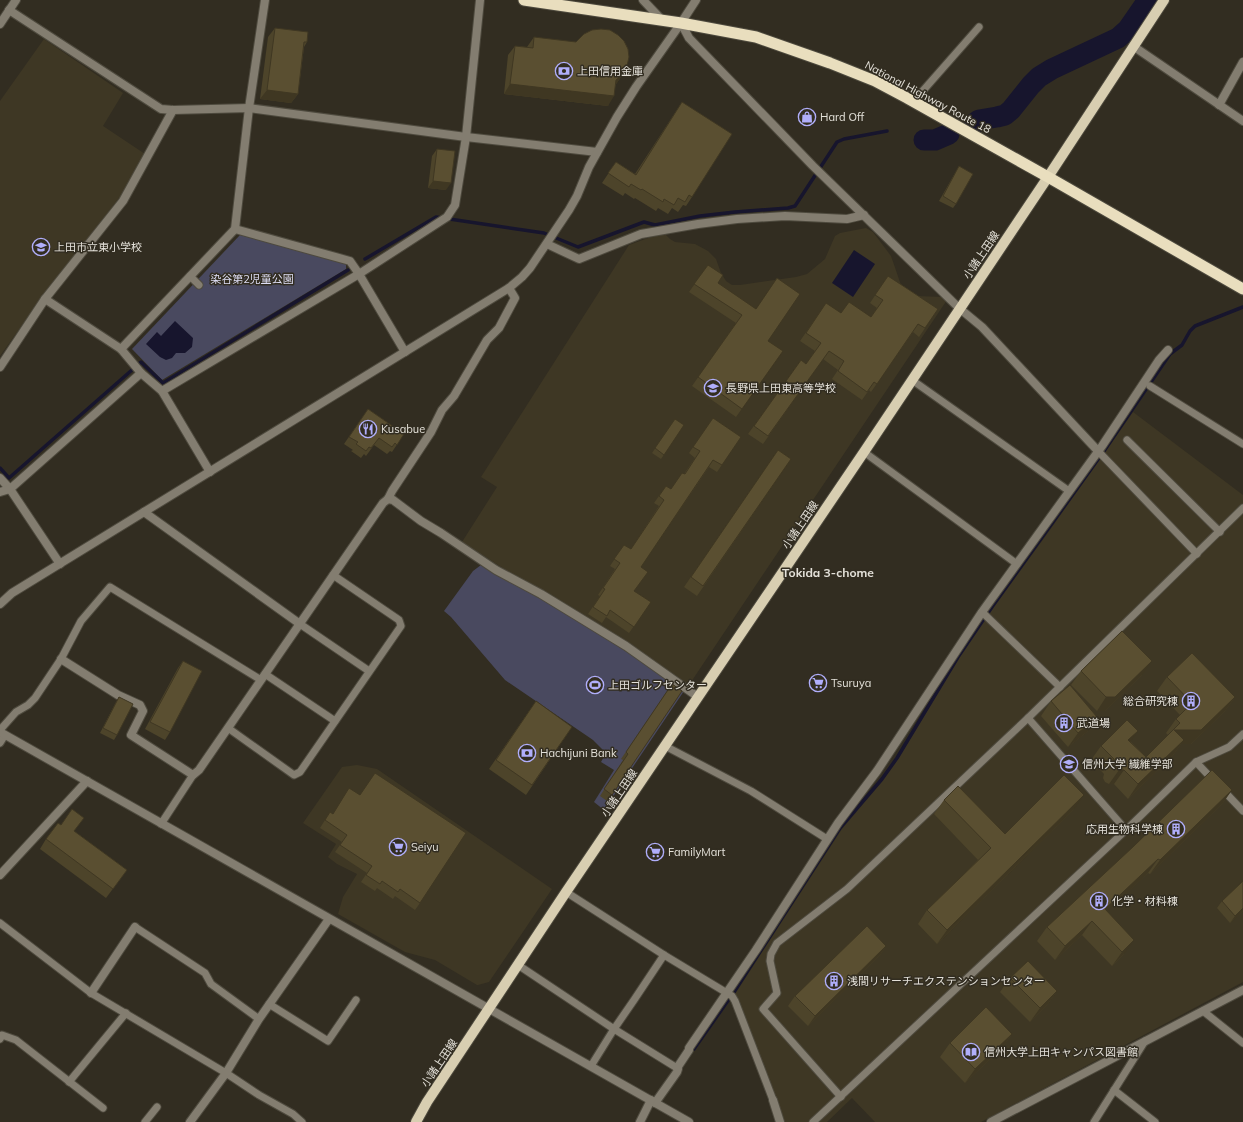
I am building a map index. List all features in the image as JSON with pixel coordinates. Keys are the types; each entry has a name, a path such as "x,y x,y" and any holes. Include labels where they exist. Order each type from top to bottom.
{"highway":[{"name":"National Highway Route 18","path":"524,0 681,23 756,37 830,63 875,82 913,102 1048,177 1243,290"}],"main road":[{"name":"小諸上田線","path":"416,1122 427,1102 566,892 864,452 1048,177 1164,0"}],"street":[{"path":"0,24 16,0"},
{"path":"121,349 235,229 249,108 265,0"},
{"path":"162,391 359,274 447,217 455,205 466,137 480,0"},
{"path":"643,0 662,20"},
{"path":"0,604 12,593 509,288 522,277 548,243 577,196 586,172 636,87 696,0"},
{"path":"9,10 161,109 249,108 466,137 597,152"},
{"path":"681,23 689,38 822,174 959,308 982,327 1100,454"},
{"path":"1134,46 1243,121"},
{"path":"1219,105 1243,62"},
{"path":"0,367 46,299 123,201 173,110"},
{"path":"548,243 578,258 641,234 737,218 785,216 848,219 864,215"},
{"path":"235,229 350,261 405,352"},
{"path":"61,659 118,695 140,705 143,711 131,735 193,775 199,770 382,503 388,499 433,428 442,410 454,396 487,340 499,328 515,298 509,288"},
{"path":"46,299 121,349 141,373 162,391 210,472"},
{"path":"640,1122 653,1102 677,1072 677,1068 713,1013 730,995 827,839 877,771 1069,491 1100,454 1148,384 1159,360 1168,350"},
{"path":"0,492 10,489 141,373"},
{"path":"0,478 10,489 60,564"},
{"path":"388,499 393,500 421,521 496,570 541,594 626,646 698,697"},
{"path":"144,512 300,624"},
{"path":"2,732 328,919 689,1122"},
{"path":"0,875 87,781"},
{"path":"190,1122 226,1073 259,1019 328,919"},
{"path":"91,993 134,927"},
{"path":"991,1122 1243,990"},
{"path":"773,1100 780,1122"}],"lane":[{"path":"913,102 979,27"},
{"path":"190,276 199,285"},
{"path":"912,380 1069,491"},
{"path":"1148,384 1243,444"},
{"path":"1127,440 1220,532"},
{"path":"864,452 1018,564"},
{"path":"1100,454 1197,554"},
{"path":"841,1097 763,1009 777,993 770,961 771,954 777,943 847,889 1028,718 1243,508"},
{"path":"228,728 294,775 300,772 401,626 400,620 333,575"},
{"path":"0,743 2,732 16,712 28,705 35,698 61,659 81,621 110,587 335,721"},
{"path":"985,614 1060,687"},
{"path":"300,624 369,672"},
{"path":"1028,718 1126,830"},
{"path":"813,1122 1126,830 1196,762 1229,747 1243,734"},
{"path":"665,746 751,791 827,839"},
{"path":"1196,762 1243,811"},
{"path":"161,824 193,775"},
{"path":"566,892 664,955 730,995 735,1001 773,1100"},
{"path":"0,923 91,993 226,1073 259,1095 293,1114 302,1122"},
{"path":"134,927 205,973 210,984 259,1019"},
{"path":"591,1066 664,955"},
{"path":"518,964 614,1029 677,1068"},
{"path":"269,1004 328,1041 356,1000"},
{"path":"1203,1011 1243,1042"},
{"path":"69,1082 126,1013"},
{"path":"0,1039 2,1035 16,1040 103,1108"},
{"path":"1094,1122 1145,1041"},
{"path":"1114,1090 1155,1122"},
{"path":"145,1122 157,1107"}],"shaded area":[{"name":"上田市立東小学校","path":"44,39 123,93 103,126 145,154 120,197 43,296 0,356 0,101"},
{"name":"長野県上田東高等学校","path":"866,228 873,232 891,256 901,285 916,296 944,297 947,300 689,685 572,608 543,590 509,572 462,542 497,487 481,477 629,245 665,234 675,242 695,244 708,251 716,259 721,273 726,281 732,285 740,285 807,274 825,259 835,236 840,233"},
{"path":"854,250 875,264 853,297 832,283"},
{"path":"175,321 193,338 192,347 185,353 176,353 172,358 166,360 160,357 146,344 157,332 161,336"},
{"name":"信州大学 繊維学部","path":"1133,412 1243,495 1243,982 981,1122 875,1122 852,1098 827,1122 785,1122 735,994 842,829 883,780 898,759 982,623"},
{"path":"357,765 377,769 552,889 489,982 477,985 435,960 405,952 338,914 343,897 357,874 337,864 328,857 336,844 303,823 342,767"}],"green space":[{"name":"染谷第2児童公園","path":"240,235 346,263 346,269 162,380 132,349"},
{"name":"上田ゴルフセンター","path":"481,565 566,613 626,651 684,691 604,810 594,802 614,770 601,762 606,753 593,740 505,680 451,617 444,611 473,571"}],"building":[{"path":"275,28 308,32 307,42 304,42 298,94 267,90"},
{"name":"上田信用金庫","path":"592,30 610,30 618,35 624,41 628,49 629,57 627,66 623,74 616,80 614,96 510,84 515,46 533,48 534,37 576,42 584,34"},
{"path":"682,102 732,134 692,197 689,195 685,202 678,198 674,205 664,199 663,202 631,184 629,187 608,173 616,162 636,175"},
{"path":"437,149 455,151 451,183 433,181"},
{"path":"959,166 973,174 956,204 943,196"},
{"path":"708,265 723,275 718,283 756,309 777,278 800,294 768,341 783,351 742,409 698,377 742,315 694,284"},
{"path":"888,276 938,309 925,328 918,324 877,384 874,382 867,392 838,371 844,361 829,351 768,436 754,426 801,360 806,364 821,343 806,333 826,303 841,313 849,302 871,317 883,300 875,295"},
{"name":"Kusabue","path":"368,409 404,434 397,445 395,443 392,447 379,438 371,448 369,447 366,451 356,444 358,442 349,437"},
{"path":"713,418 741,437 722,465 713,460 641,567 648,572 634,591 651,602 634,627 610,610 607,616 593,607 605,589 603,588 620,563 614,559 624,545 631,549 664,500 659,496 666,486 671,489 682,473 685,474 700,451 693,447"},
{"path":"675,419 684,425 664,455 655,448"},
{"path":"778,450 791,459 703,586 691,577"},
{"path":"1122,631 1152,661 1115,697 1106,697 1081,671"},
{"path":"1192,653 1235,697 1201,730 1174,730 1184,740 1138,784 1124,770 1115,768 1113,763 1114,759 1101,746 1127,720 1138,731 1128,740 1146,757 1180,723 1176,719 1192,703 1167,677"},
{"path":"183,661 202,671 170,732 150,722"},
{"path":"672,684 682,691 612,795 604,789 628,754 626,752"},
{"path":"1070,685 1097,717 1078,733 1051,701"},
{"path":"119,697 133,704 117,735 103,728"},
{"name":"Hachijuni Bank","path":"536,701 572,727 532,785 496,760"},
{"path":"1212,770 1232,790 1160,860 1158,859 1105,909 1134,940 1122,952 1092,921 1065,946 1047,927 1134,846"},
{"name":"Seiyu","path":"375,773 466,833 420,903 400,889 398,892 382,881 380,884 366,875 372,866 340,845 347,835 325,820 330,812 333,814 349,788 360,795"},
{"path":"1064,775 1084,795 947,930 927,910 991,848 944,800 958,786 1005,834"},
{"path":"72,809 84,818 74,831 127,870 113,889 46,839 58,823 61,825"},
{"path":"1243,881 1243,908 1235,916 1222,901"},
{"name":"浅間リサーチエクステンションセンター","path":"867,926 886,946 815,1016 795,996"},
{"path":"1028,961 1057,991 1040,1008 1010,978"},
{"name":"信州大学上田キャンパス図書館","path":"986,1007 1012,1034 975,1069 950,1043"}],"waterway":[{"path":"975,123 979,120 1005,115 1039,77 1052,69 1118,38 1128,29 1148,0"},
{"path":"365,259 436,217 544,233 578,247 644,222 655,225 700,216 788,208 795,206 837,142 844,139 887,131"},
{"path":"924,140 935,140 949,134"},
{"path":"0,468 9,478 141,362 163,383 348,270"},
{"path":"694,1049 734,992 840,828 882,779 897,758 958,657 1104,451 1170,354 1182,345 1190,331 1195,326 1243,307"}],"place":[{"name":"上田信用金庫","path":"564,71"},
{"name":"Hard Off","path":"807,117"},
{"name":"上田市立東小学校","path":"41,247"},
{"name":"長野県上田東高等学校","path":"713,388"},
{"name":"Kusabue","path":"368,429"},
{"name":"Tsuruya","path":"818,683"},
{"name":"上田ゴルフセンター","path":"595,685"},
{"name":"総合研究棟","path":"1191,701"},
{"name":"武道場","path":"1064,723"},
{"name":"Hachijuni Bank","path":"527,753"},
{"name":"信州大学 繊維学部","path":"1069,764"},
{"name":"応用生物科学棟","path":"1176,829"},
{"name":"Seiyu","path":"398,847"},
{"name":"FamilyMart","path":"655,852"},
{"name":"化学・材料棟","path":"1099,901"},
{"name":"浅間リサーチエクステンションセンター","path":"834,981"},
{"name":"信州大学上田キャンパス図書館","path":"971,1052"}],"district":[{"name":"Tokida 3-chome","path":"828,572"}]}
